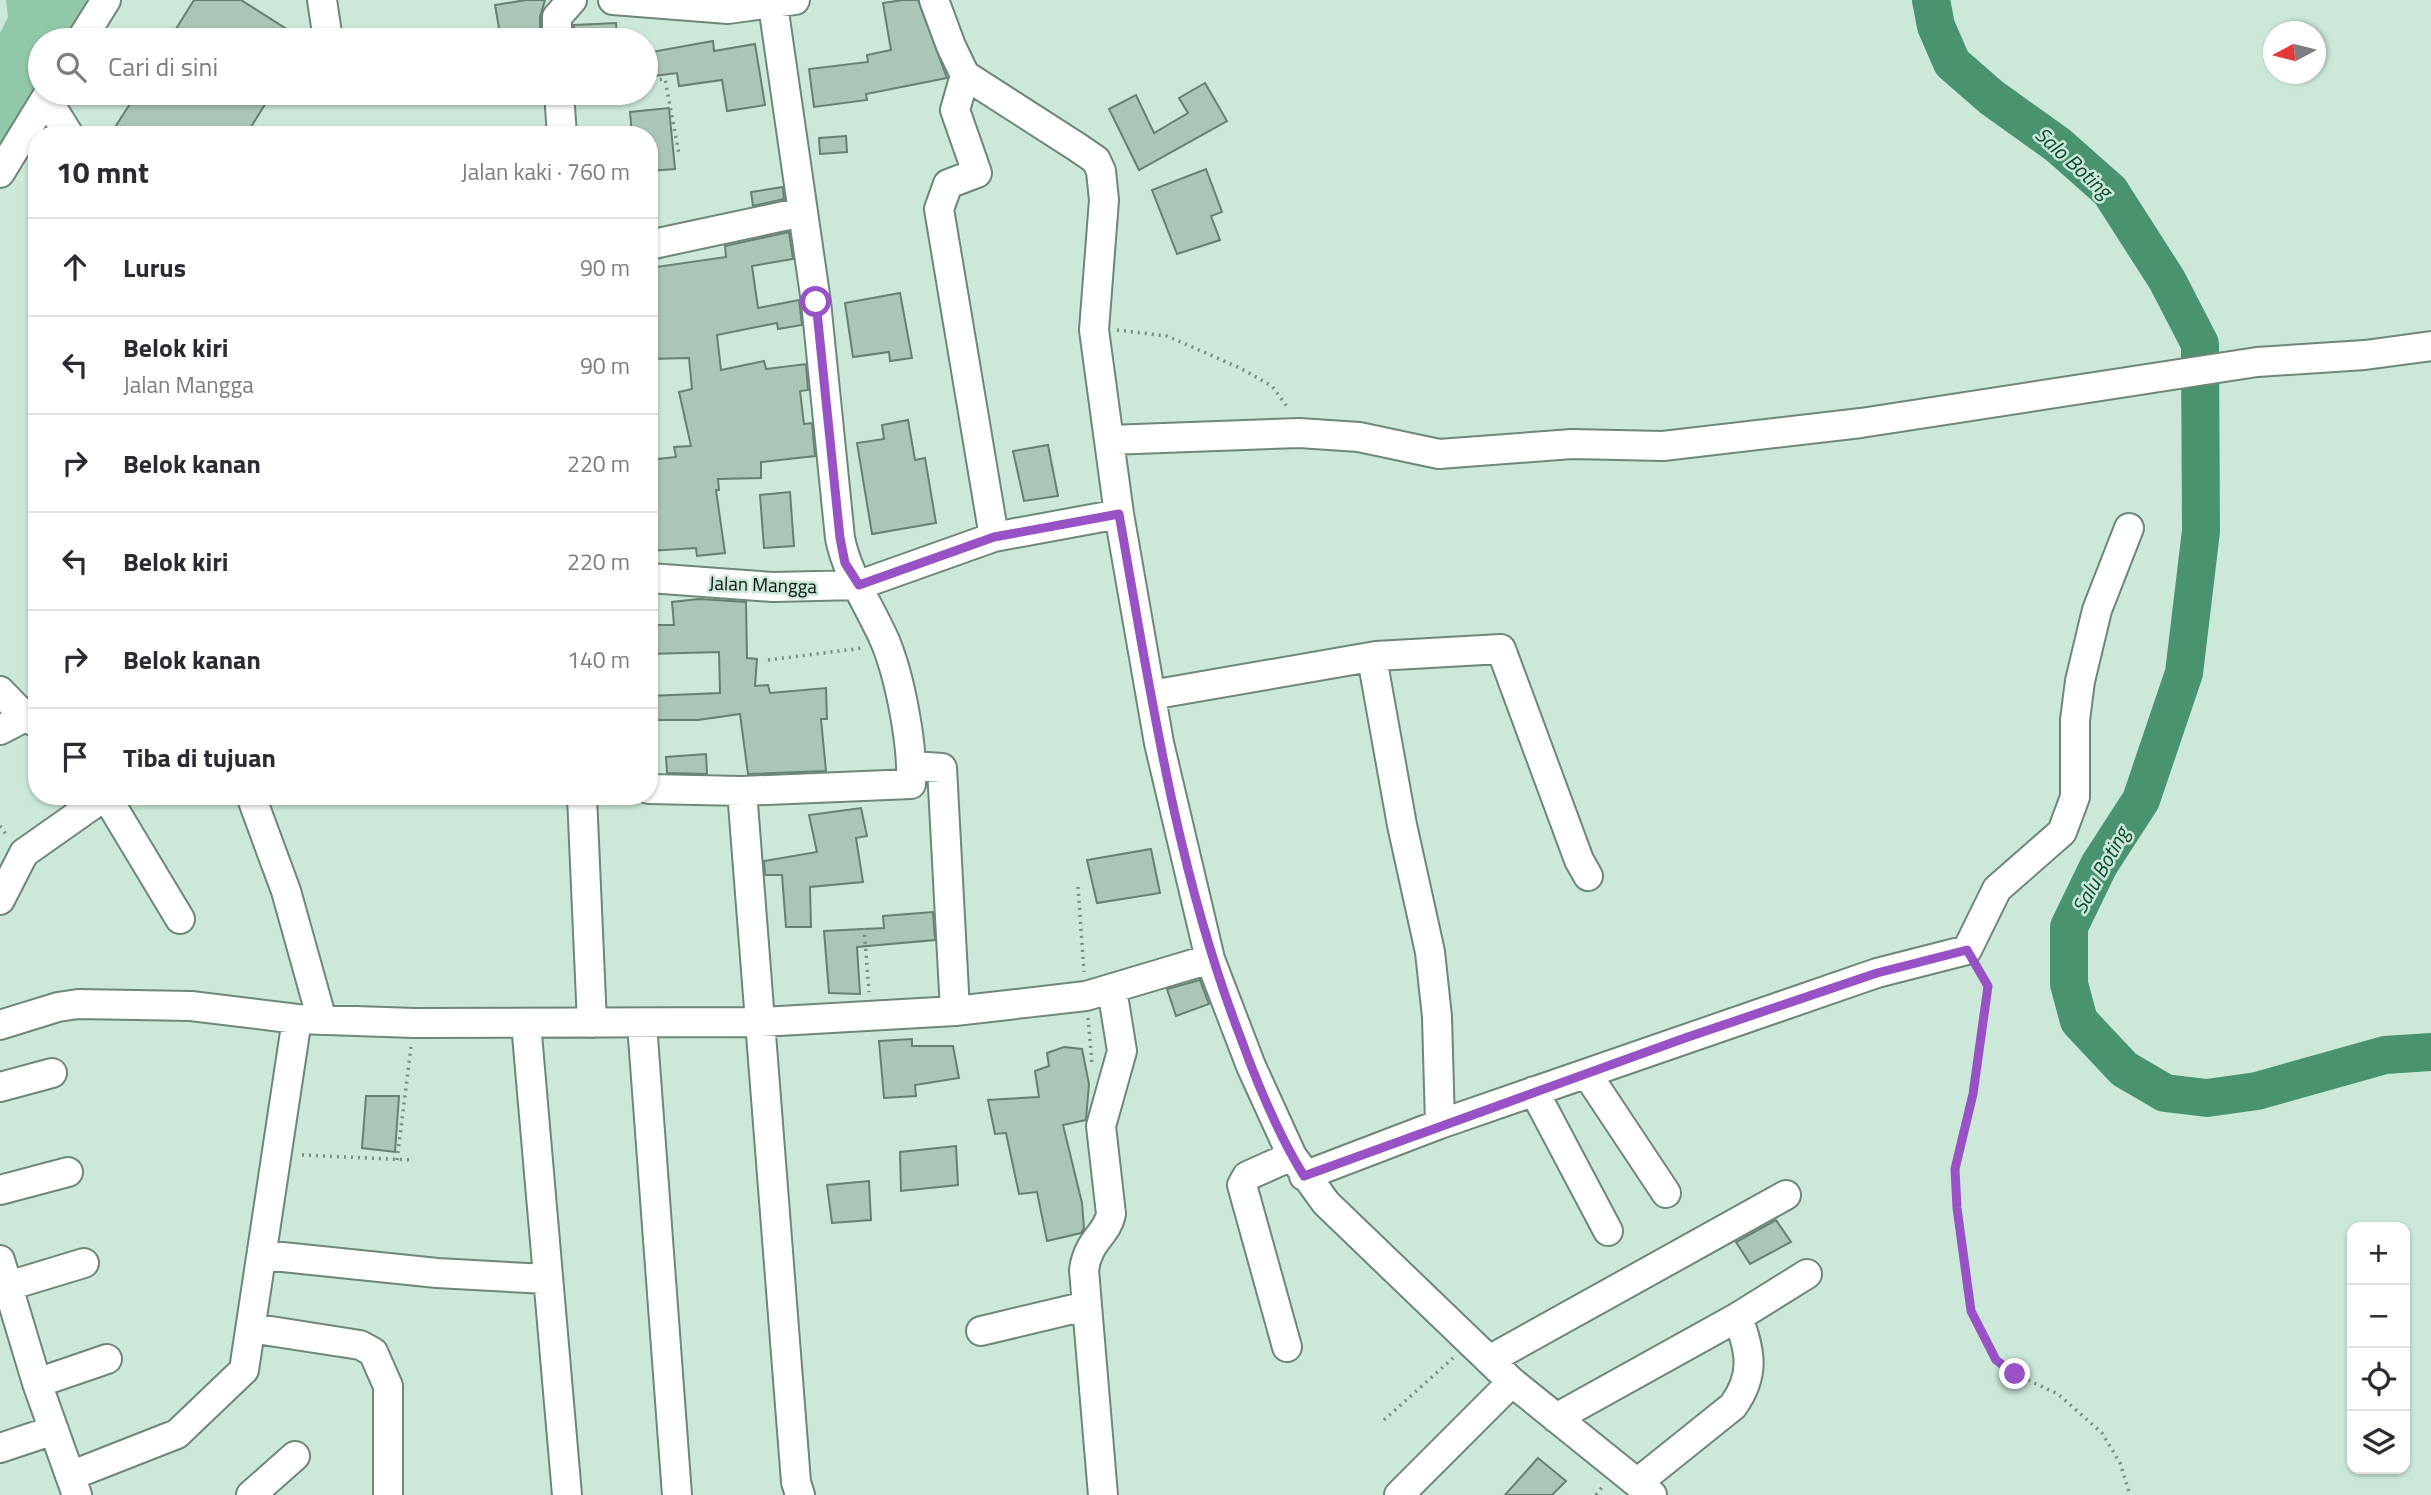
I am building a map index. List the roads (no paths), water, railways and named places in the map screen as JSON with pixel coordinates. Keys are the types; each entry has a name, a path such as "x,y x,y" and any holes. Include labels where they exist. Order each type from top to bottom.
{"street":[{"path":"88,28 106,0"},
{"path":"322,0 326,28"},
{"path":"557,28 557,17 572,0"},
{"path":"613,0 729,9 784,2 803,212 840,538 845,563 859,585 886,645 912,766 911,784 742,791 658,789"},
{"path":"934,0 965,75 1067,140 1099,164 1104,200 1094,330 1119,514 1151,695 1210,959 1251,1066 1298,1166 1326,1203 1512,1382 1644,1489 1733,1406 1742,1394 1751,1361 1738,1317"},
{"path":"965,75 956,110 977,173 948,184 939,209 994,537"},
{"path":"29,126 42,105"},
{"path":"53,105 64,126"},
{"path":"560,105 561,126"},
{"path":"0,173 28,128"},
{"path":"658,243 803,212"},
{"path":"1109,440 1299,433 1359,437 1439,454 1572,444 1663,446 1861,423 2057,390 2257,362 2365,355 2431,346"},
{"name":"Jalan Mangga","path":"658,579 773,587 859,585 994,537 1119,514"},
{"path":"1287,1347 1242,1185 1247,1176 1298,1166 1440,1124 1877,973 1967,950 1997,889 2062,832 2075,797 2075,720 2080,681 2097,610 2129,528"},
{"path":"1151,695 1372,658 1493,647 1502,650 1579,860 1588,876"},
{"path":"1372,658 1430,952 1437,1010 1440,1124"},
{"path":"0,691 28,717"},
{"path":"0,730 28,721"},
{"path":"912,766 942,768 955,1010"},
{"path":"742,791 796,1482 800,1495"},
{"path":"0,900 24,853 93,805"},
{"path":"111,805 180,919"},
{"path":"0,1259 37,1383 74,1485 177,1434 242,1374 279,1154 309,1019 286,891 254,805"},
{"path":"582,805 592,1023"},
{"path":"0,1025 58,1007 78,1004 191,1006 309,1019 414,1023 761,1022 955,1010 1086,996 1210,959"},
{"path":"1103,1495 1086,1307 1086,1255 1108,1224 1111,1214 1101,1126 1122,1051 1112,989"},
{"path":"526,1023 546,1279 567,1495"},
{"path":"642,1024 677,1495"},
{"path":"0,1087 52,1073"},
{"path":"1587,1074 1666,1193"},
{"path":"1534,1091 1608,1231"},
{"path":"0,1190 68,1172"},
{"path":"1480,1351 1786,1195"},
{"path":"262,1255 437,1273 546,1279"},
{"path":"8,1286 84,1263"},
{"path":"1556,1418 1738,1317 1807,1274"},
{"path":"981,1331 1086,1307"},
{"path":"251,1328 360,1345 373,1352 388,1386 388,1495"},
{"path":"37,1383 107,1359"},
{"path":"1399,1495 1512,1382"},
{"path":"0,1448 54,1430"},
{"path":"251,1495 295,1456"}],"waterway":[{"name":"Salu Boting","path":"1931,0 1936,26 1952,63 1991,97 2058,145 2110,191 2167,280 2200,344 2201,531 2184,673 2141,800 2099,865 2069,927 2069,984 2079,1021 2124,1069 2165,1093 2207,1098 2257,1091 2385,1055 2431,1052"}],"water label":[{"name":"Salo Boting","path":"2074,162"}]}
